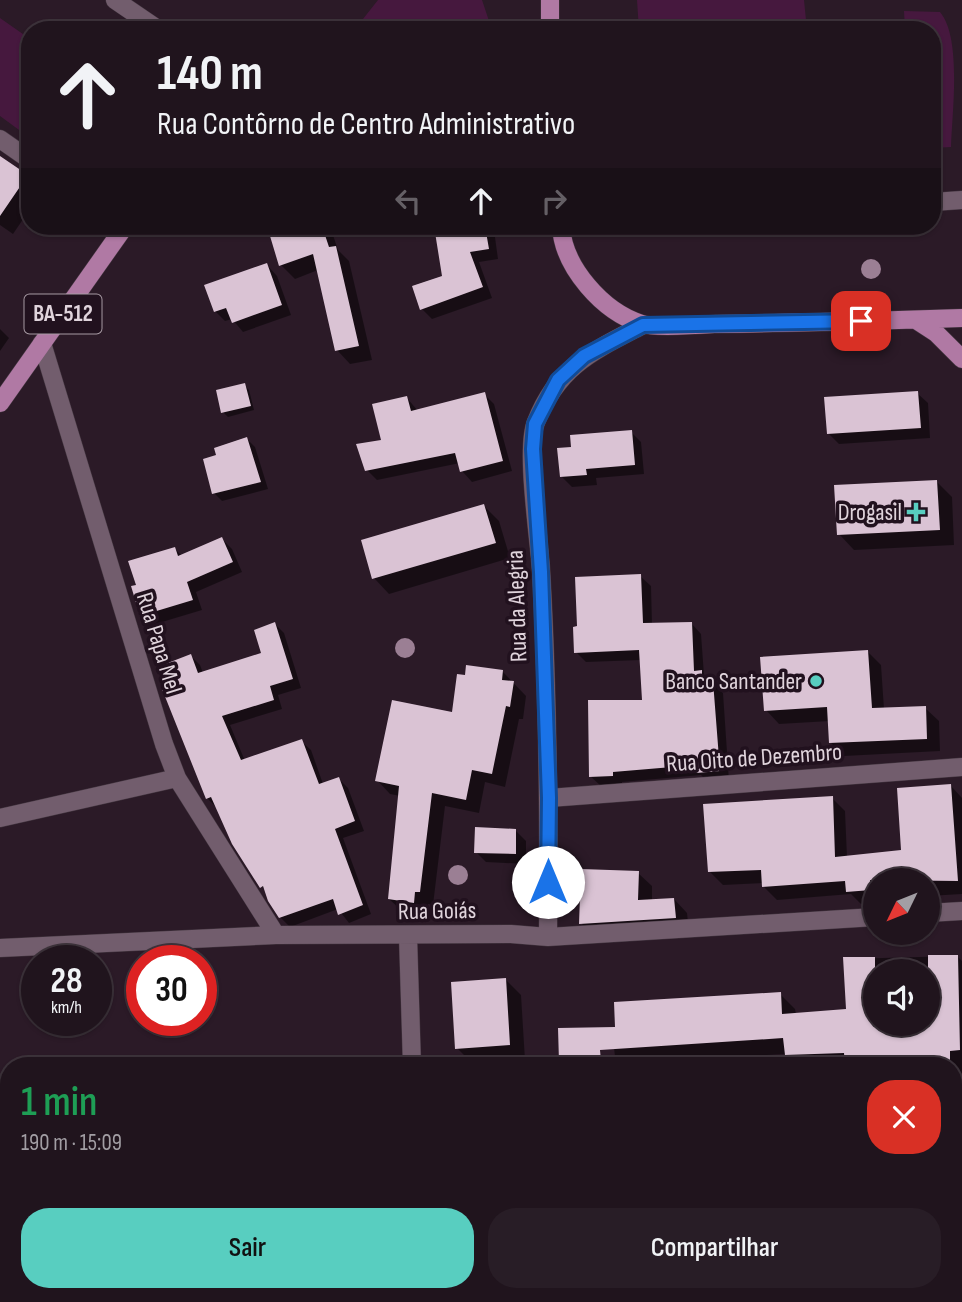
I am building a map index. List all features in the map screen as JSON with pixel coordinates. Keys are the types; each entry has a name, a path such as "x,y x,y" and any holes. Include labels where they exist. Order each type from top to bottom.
{"main road":[{"path":"550,0 550,21"},
{"name":"BA-512","path":"0,403 119,235"},
{"path":"563,235 568,254 594,292 621,314 643,325 962,318"},
{"path":"916,320 936,333 962,359"}],"street":[{"path":"115,0 144,21"},
{"path":"0,139 21,154"},
{"path":"941,201 962,200"},
{"name":"Rua da Alegria","path":"548,937 549,798 541,572 533,471 535,424 558,380 584,356 643,325"},
{"name":"Rua Papa Mel","path":"42,343 164,744 177,778 276,935"},
{"name":"Rua Oito de Dezembro","path":"549,798 962,767"},
{"path":"0,818 177,778"},
{"path":"940,913 962,911"},
{"name":"Rua Goiás","path":"0,948 276,935 511,934 548,937 863,918"},
{"path":"408,936 412,1057"}],"shaded area":[{"path":"378,0 482,0 489,21 364,21"},
{"path":"637,0 804,0 806,21 638,21"},
{"path":"904,11 940,12 947,24 954,76 951,147 941,148 941,21 905,21"},
{"path":"0,18 21,33 21,131 0,116"}],"building":[{"path":"0,156 21,170 21,185 0,216"},
{"path":"270,235 325,235 329,247 336,246 359,346 335,351 313,254 279,266"},
{"path":"435,235 487,235 489,249 470,252 483,287 420,310 412,286 442,276"},
{"path":"267,263 282,305 232,323 226,308 214,312 204,285"},
{"path":"245,383 251,406 221,413 216,390"},
{"path":"918,391 921,428 827,434 824,397"},
{"path":"485,392 503,461 460,472 455,453 365,471 356,444 381,440 372,404 407,396 411,411"},
{"path":"632,430 635,465 586,469 587,475 560,477 557,448 571,447 570,435"},
{"path":"247,437 261,482 212,494 203,459 216,455 214,448"},
{"path":"937,480 940,530 837,535 834,485"},
{"path":"484,504 496,543 372,579 361,540"},
{"path":"222,537 233,562 187,582 193,600 140,616 131,586 136,585 128,561 175,547 178,556"},
{"path":"641,574 643,623 692,622 694,671 702,670 702,682 713,681 720,771 696,773 696,765 613,772 613,776 589,777 588,700 642,700 639,650 574,653 573,627 577,626 575,577"},
{"path":"275,622 293,679 270,686 274,700 222,716 241,760 302,739 319,784 339,777 355,821 335,829 363,905 338,915 333,899 279,918 268,901 263,886 260,888 232,844 211,797 206,799 162,689 169,687 160,666 191,654 198,673 261,653 254,630"},
{"name":"Banco Santander","path":"868,650 872,708 926,706 927,739 829,743 827,707 764,711 760,657"},
{"path":"466,665 503,670 502,680 514,681 492,774 472,770 466,800 432,793 420,892 415,892 414,903 388,899 399,786 375,781 392,700 452,712 457,674 465,675"},
{"path":"951,784 958,881 940,881 940,868 863,868 863,891 846,892 845,881 762,887 761,870 708,872 703,804 833,796 835,857 901,850 897,788"},
{"path":"475,827 516,829 516,854 474,853"},
{"path":"581,869 639,871 638,900 674,898 676,918 579,924"},
{"path":"928,955 958,955 960,1050 950,1051 950,1057 844,1057 844,1053 785,1055 783,1038 600,1050 601,1057 559,1057 558,1028 615,1027 614,1002 781,992 782,1014 846,1009 843,957 875,957 863,959 863,1036 940,1036 940,959 928,959"},
{"path":"506,978 510,1045 455,1049 451,982"}],"place":[{"name":"Drogasil","path":"916,512"},
{"name":"Banco Santander","path":"816,681"}],"route":[{"path":"548,882 549,798 541,572 533,449 535,424 558,380 584,356 643,325 861,321"}]}
